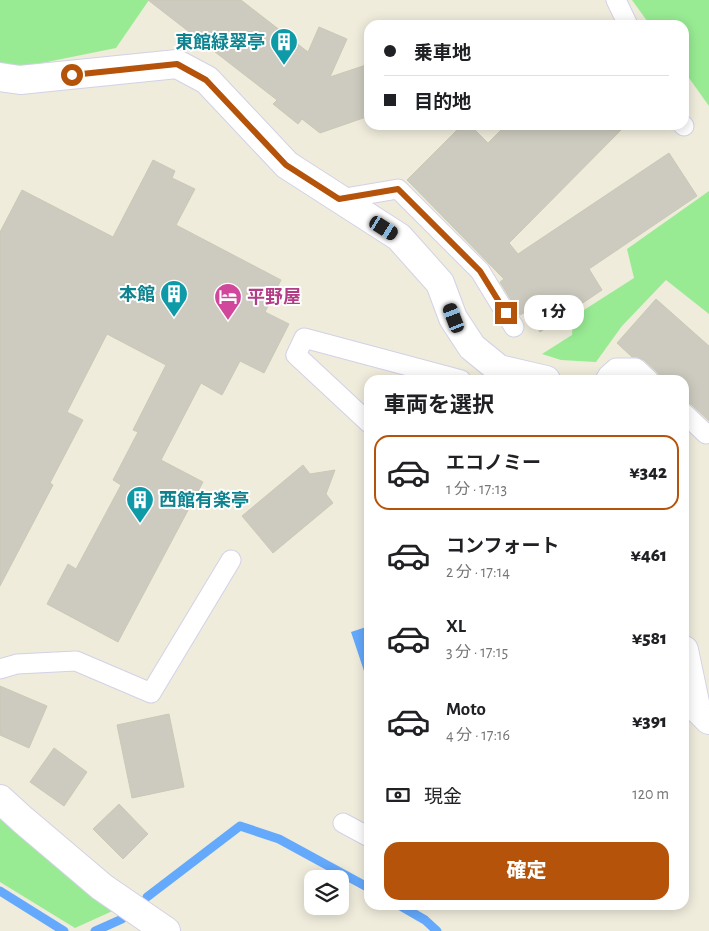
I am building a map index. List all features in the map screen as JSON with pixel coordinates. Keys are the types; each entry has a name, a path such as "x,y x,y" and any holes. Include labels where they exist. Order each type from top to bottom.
{"street":[{"path":"0,78 20,80 177,64 206,80 286,165 399,237 440,283 454,318 472,347 499,368 525,375"},
{"path":"689,674 696,707 709,720"},
{"path":"0,799 102,887 166,931"}],"lane":[{"path":"616,0 626,20"},
{"path":"339,199 398,189 480,271 514,327"},
{"path":"364,418 296,355 304,338 442,375"},
{"path":"608,375 616,368 636,368 644,375"},
{"path":"689,418 706,434"},
{"path":"0,669 17,664 76,661 151,693 230,560"},
{"path":"343,823 364,834"}],"green space":[{"path":"0,0 149,0 116,48 22,67 0,65"},
{"path":"632,0 709,0 709,106 689,78 689,20 646,20"},
{"path":"709,191 709,314 666,280 622,326 596,362 561,360 542,354 572,335 573,317 634,278 627,249"},
{"path":"0,813 117,909 75,928 0,882"}],"water":[{"path":"364,628 364,671 351,632"}],"building":[{"name":"東館緑翠亭","path":"148,0 241,0 308,52 319,27 347,39 330,77 364,66 364,118 320,133 302,119 298,124 273,104 277,100"},
{"path":"457,130 475,130 488,143 501,130 621,130 509,243 518,254 669,153 697,196 589,269 602,290 540,332 527,311 520,315 500,282 504,279 407,180"},
{"path":"153,160 175,171 172,178 195,189 176,225 281,280 265,312 289,324 264,373 240,361 222,395 201,383 161,460 203,482 118,642 47,604 68,564 76,569 121,485 113,480 138,432 133,430 166,365 107,334 67,412 83,420 50,483 53,485 0,586 0,232 22,190 113,237"},
{"path":"656,299 709,346 709,421 689,403 689,375 659,375 644,360 632,357 617,343"},
{"path":"303,465 310,474 335,470 326,494 333,503 273,553 242,516"},
{"path":"0,686 47,706 29,748 0,735"},
{"path":"169,714 184,787 132,798 117,725"},
{"path":"54,748 87,772 64,806 30,782"},
{"path":"119,804 148,834 123,859 93,829"}],"waterway":[{"path":"147,897 240,826 279,839 364,885"},
{"path":"0,891 64,931"},
{"path":"408,910 425,920 437,931"},
{"path":"95,931 122,919"}],"place":[{"name":"東館緑翠亭","path":"284,66"},
{"name":"本館","path":"174,318"},
{"name":"平野屋","path":"228,321"},
{"name":"西館有楽亭","path":"140,524"}],"route":[{"path":"72,75 177,64 206,80 286,165 339,199 398,189 480,271 506,313"}]}
